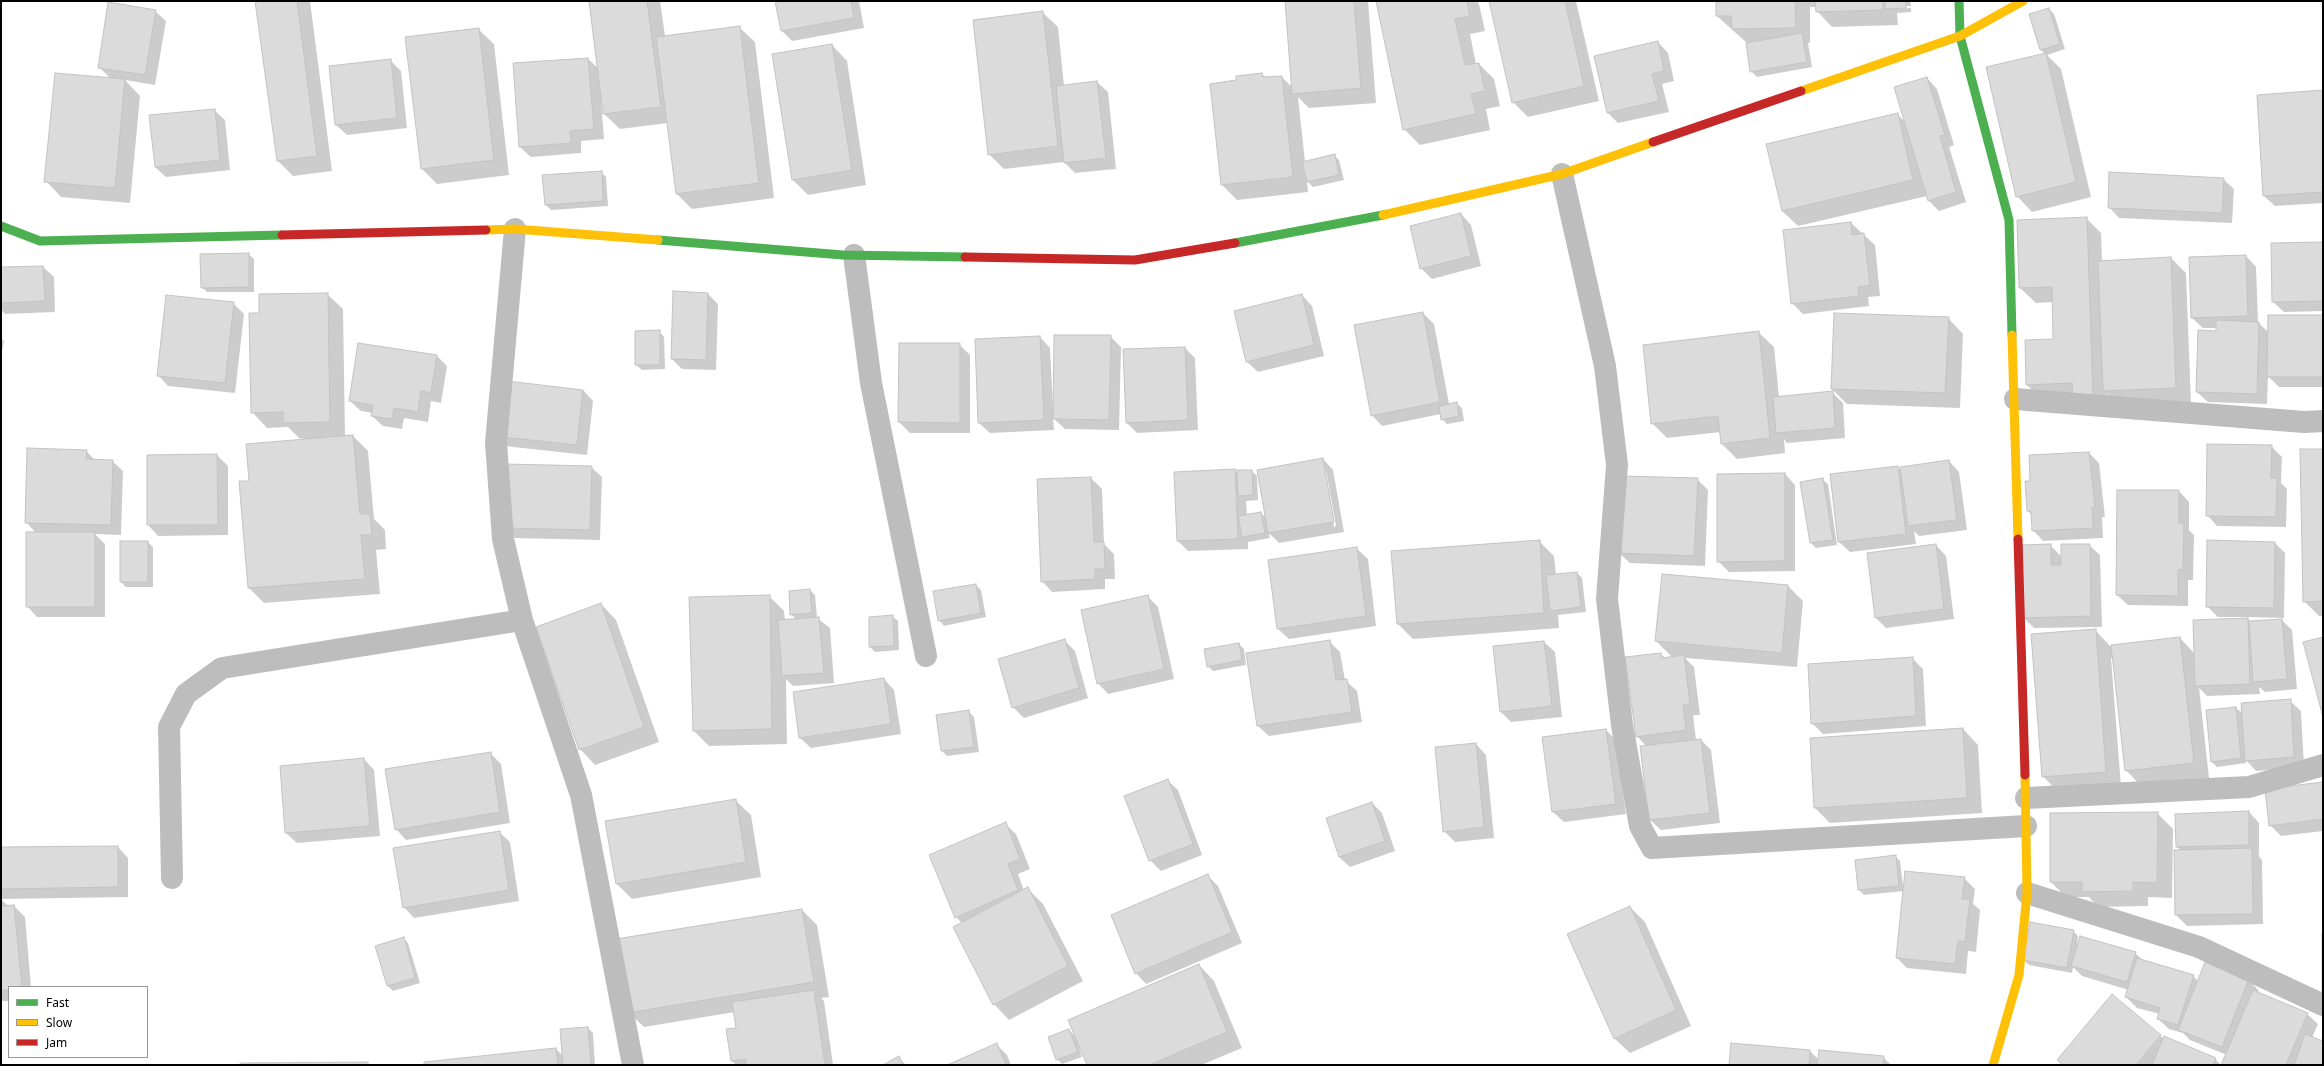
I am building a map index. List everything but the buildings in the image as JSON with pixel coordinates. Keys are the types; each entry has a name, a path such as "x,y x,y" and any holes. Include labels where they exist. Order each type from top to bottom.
{"street":[{"path":"1959,1 1960,36 2009,220 2015,399 2026,798 2026,893 2019,975 1992,1065"},
{"path":"1,226 40,241 515,229 854,256 1136,260 1355,222 1562,174 1960,36 2022,1"},
{"path":"1562,174 1605,366 1617,465 1607,599 1622,725 1640,826 1652,848 2026,826"},
{"path":"515,229 496,443 503,539 522,620 581,795 633,1065"},
{"path":"854,256 871,383 926,656"},
{"path":"2015,399 2304,422 2323,421"},
{"path":"172,878 169,727 186,694 222,668 522,620"},
{"path":"2026,798 2249,787 2323,765"},
{"path":"2026,893 2199,947 2323,1005"}],"traffic: fast":[{"path":"1959,1 1960,36 2009,220 2012,335"},
{"path":"1235,243 1383,215"},
{"path":"1,226 40,241 282,235"},
{"path":"658,240 843,255 965,257"}],"traffic: slow":[{"path":"1801,91 1960,36 2023,1"},
{"path":"1383,215 1562,174 1653,142"},
{"path":"486,230 515,229 658,240"},
{"path":"2012,335 2018,539"},
{"path":"1993,1065 2019,975 2027,893 2025,775"}],"traffic: jam":[{"path":"1653,142 1801,91"},
{"path":"282,235 486,230"},
{"path":"965,257 1135,260 1235,243"},
{"path":"2018,539 2025,775"}]}
